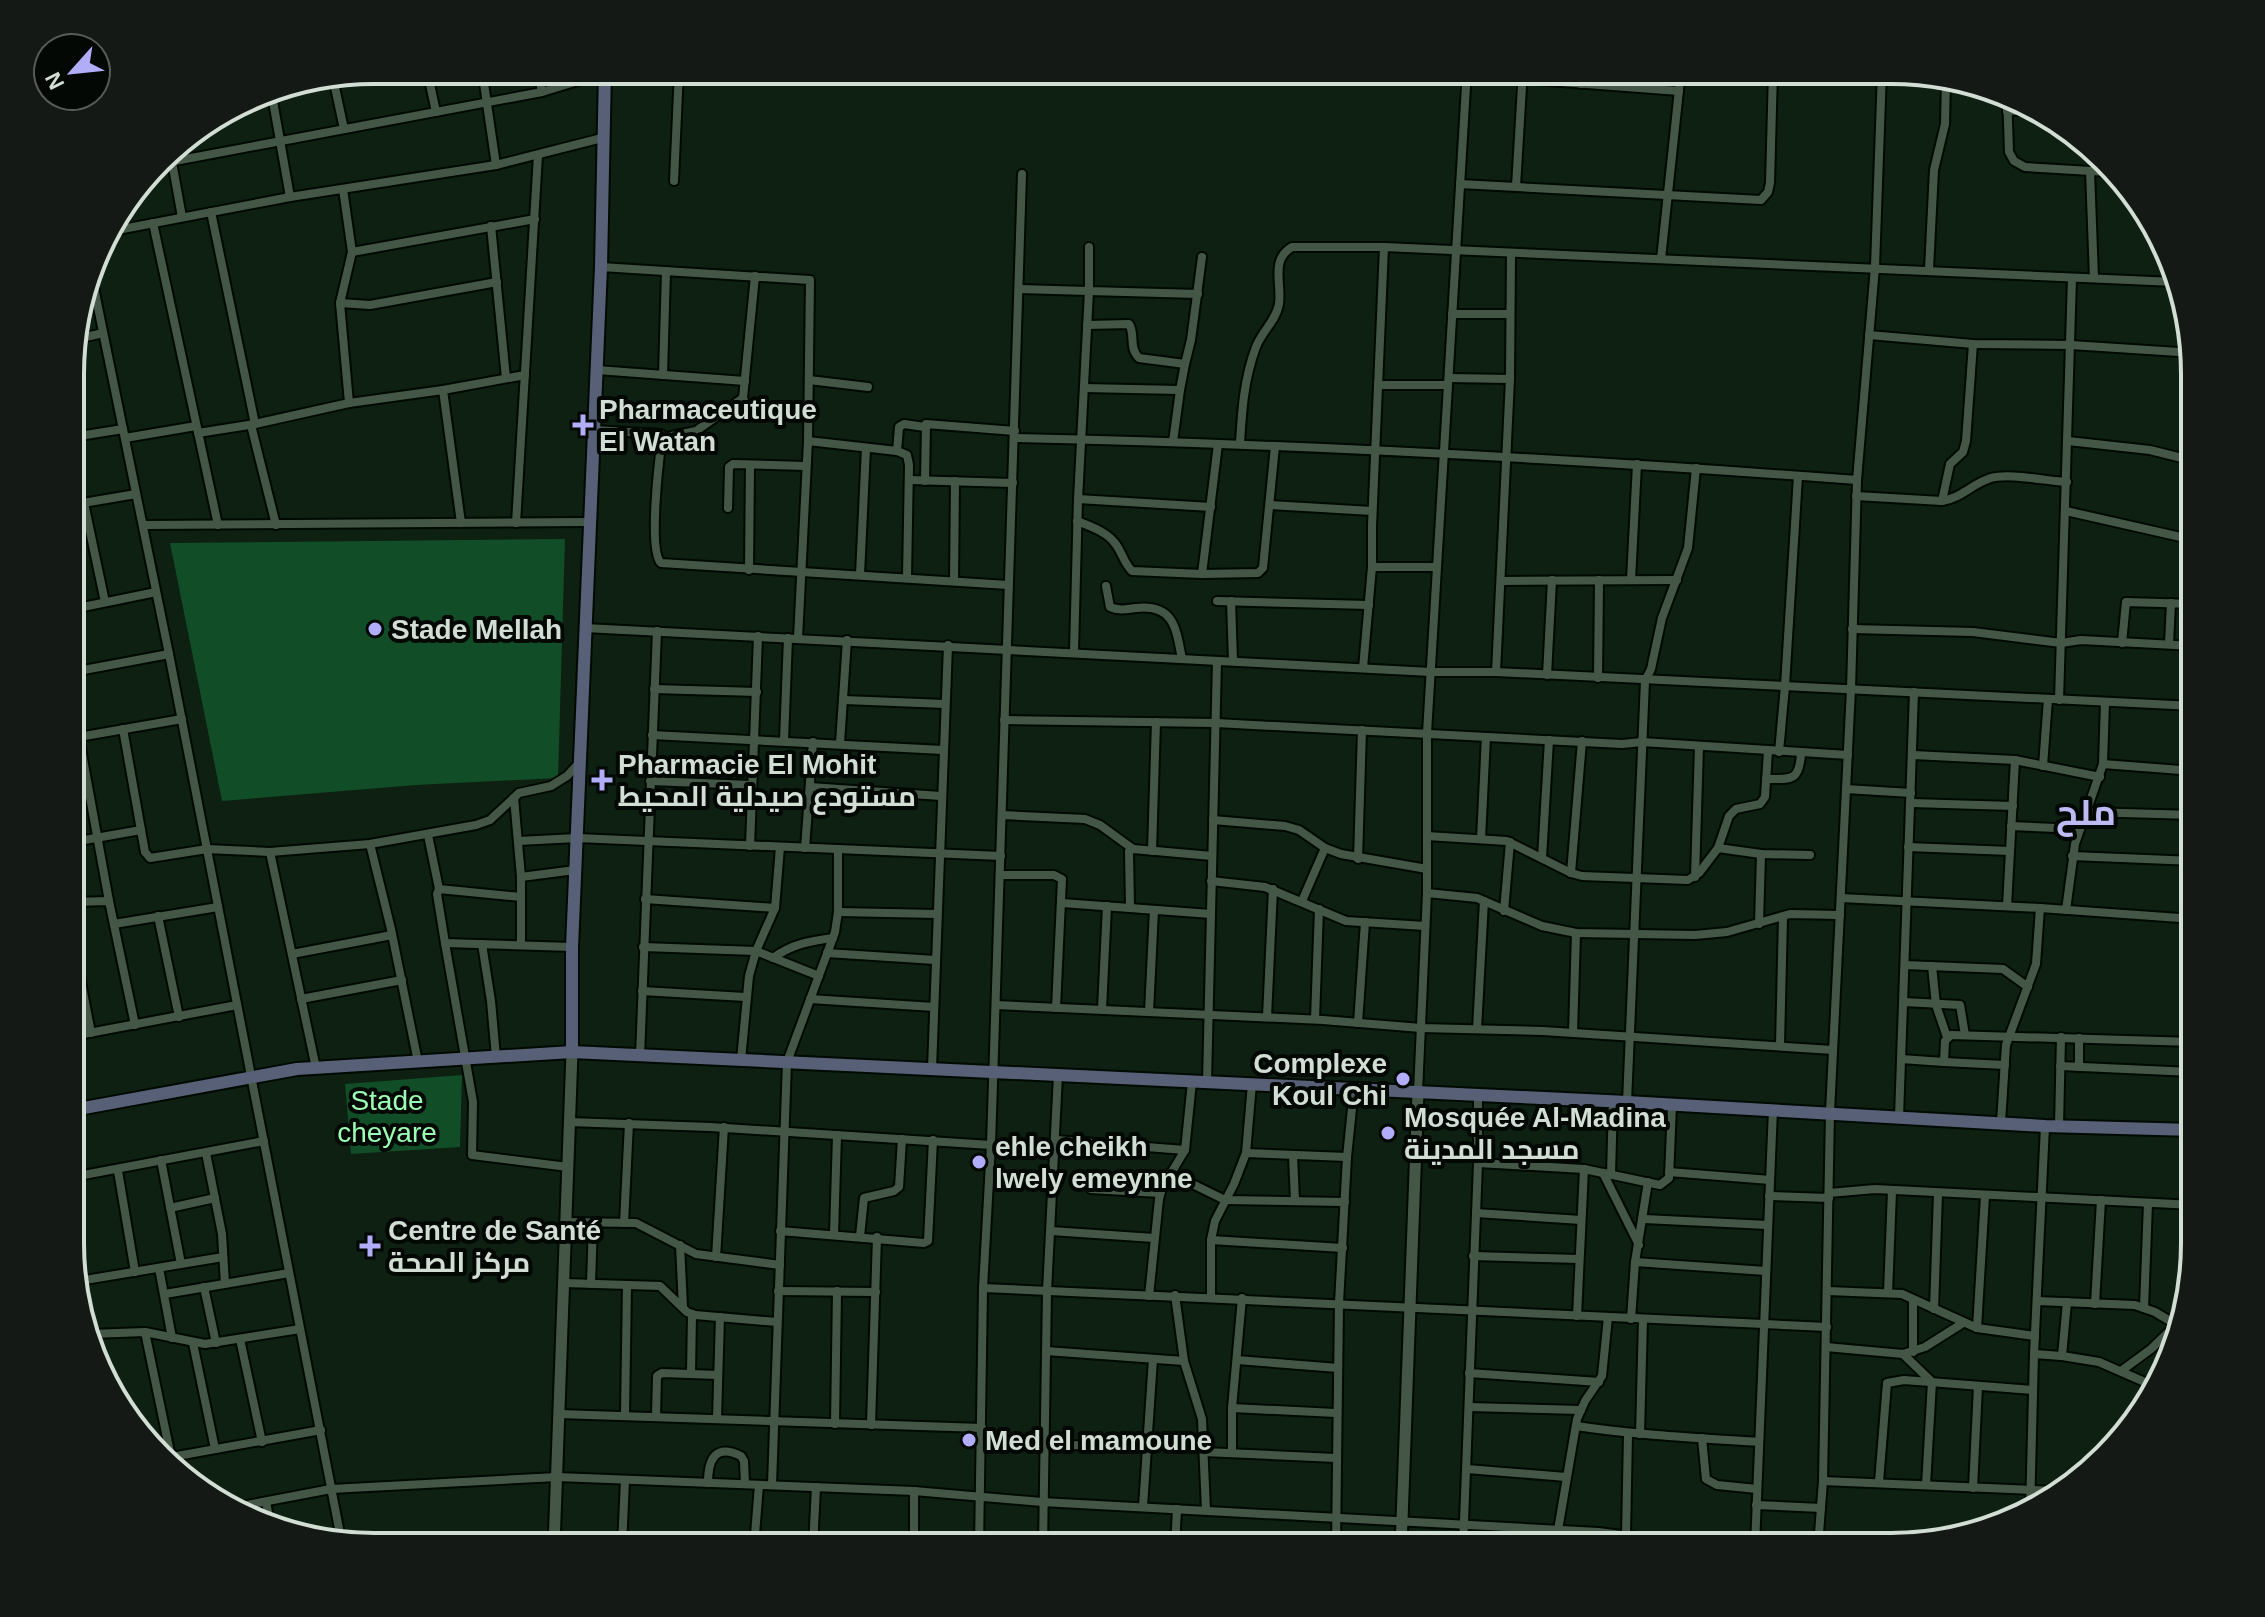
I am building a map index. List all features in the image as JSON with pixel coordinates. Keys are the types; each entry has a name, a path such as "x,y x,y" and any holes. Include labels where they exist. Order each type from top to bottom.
{"main road":[{"path":"572,1052 572,947 601,267 604,84"},
{"path":"84,1108 251,1076 316,1068 572,1052 1620,1101 2045,1126 2181,1130"}],"street":[{"path":"430,84 436,112"},
{"path":"484,84 496,165"},
{"path":"541,84 542,92"},
{"path":"178,161 542,92 567,84"},
{"path":"674,181 678,84"},
{"path":"1401,1533 1427,893 1427,733 1466,84"},
{"path":"1516,186 1522,84"},
{"path":"1581,84 1679,91"},
{"path":"1661,259 1680,84"},
{"path":"1460,184 1761,200 1768,192 1772,84"},
{"path":"1819,1533 1828,1291 1830,1112 1851,689 1856,496 1875,267 1882,84"},
{"path":"335,86 344,129"},
{"path":"1929,269 1934,170 1945,124 1946,90"},
{"path":"273,102 290,197"},
{"path":"2012,111 2007,111 2009,152 2014,161 2025,167 2098,171"},
{"path":"123,229 290,197 496,165 602,138"},
{"path":"516,523 538,155"},
{"path":"173,166 182,217"},
{"path":"2090,171 2094,278"},
{"path":"979,1533 983,1288 994,1072 1022,174"},
{"path":"343,189 352,252 340,303 349,403"},
{"path":"211,212 276,525"},
{"path":"352,252 535,219"},
{"path":"153,223 218,525"},
{"path":"491,226 506,378"},
{"path":"1074,651 1089,247"},
{"path":"1240,443 1245,377 1260,337 1275,317 1279,302 1278,266 1286,251 1292,247 1384,247 2166,282"},
{"path":"1363,668 1372,567 1384,247"},
{"path":"1496,672 1510,379 1511,253"},
{"path":"1173,442 1202,257"},
{"path":"601,267 810,280 802,573 784,740"},
{"path":"663,375 666,271"},
{"path":"755,276 743,398 746,406 751,410 808,414"},
{"path":"2059,700 2072,278"},
{"path":"340,303 370,305 497,282"},
{"path":"1019,289 1198,294"},
{"path":"95,294 182,719 339,1531"},
{"path":"1452,314 1509,314"},
{"path":"1087,325 1129,324 1132,327 1132,348 1139,358 1185,364"},
{"path":"86,337 103,333"},
{"path":"1869,335 1973,344 2071,345 2180,352"},
{"path":"1942,501 1950,464 1963,452 1966,441 1973,344"},
{"path":"597,370 745,381"},
{"path":"84,436 253,425 349,403 525,375"},
{"path":"1378,385 1510,379"},
{"path":"809,380 868,387"},
{"path":"1084,388 1180,390"},
{"path":"443,390 461,523"},
{"path":"662,438 696,431 743,398"},
{"path":"925,481 925,427 930,422 1082,440 1240,443 1637,464 1857,480"},
{"path":"897,451 899,427 904,424 925,427"},
{"path":"594,430 657,432 662,438 657,480 656,558 661,563 1008,585"},
{"path":"808,441 897,451 907,455 907,577"},
{"path":"2068,441 2150,450 2181,458"},
{"path":"1202,574 1218,444"},
{"path":"1077,521 1115,543 1125,565 1132,571 1258,573 1263,568 1275,446"},
{"path":"860,575 866,448"},
{"path":"728,508 729,467 733,464 806,466"},
{"path":"1631,580 1637,464"},
{"path":"749,570 750,465"},
{"path":"1640,1245 1607,1174 1628,1036 1645,681 1651,669 1662,618 1688,548 1696,468"},
{"path":"1779,752 1798,476"},
{"path":"1856,496 1942,501 1953,499 1989,478 2067,482"},
{"path":"909,480 1013,483"},
{"path":"954,581 955,481"},
{"path":"105,602 84,503 136,494"},
{"path":"1078,499 1211,507"},
{"path":"1270,505 1372,511"},
{"path":"2066,511 2181,537"},
{"path":"143,525 590,522"},
{"path":"1372,567 1437,567"},
{"path":"1547,675 1552,580"},
{"path":"1598,678 1599,580"},
{"path":"1502,581 1677,580"},
{"path":"1106,586 1110,607 1116,610 1149,607 1163,612 1175,624 1182,659"},
{"path":"84,607 156,592"},
{"path":"1217,601 1369,605"},
{"path":"1231,601 1233,661"},
{"path":"2122,643 2126,602 2181,603"},
{"path":"2169,644 2171,603"},
{"path":"585,628 1074,651 1431,672 1496,672 2181,705"},
{"path":"1852,629 1973,632 2061,643 2081,640 2181,645"},
{"path":"640,1056 657,631"},
{"path":"750,846 758,636"},
{"path":"840,743 847,640"},
{"path":"932,1069 948,645"},
{"path":"84,670 169,654"},
{"path":"1207,1082 1217,661"},
{"path":"654,689 757,692"},
{"path":"1899,1117 1914,692"},
{"path":"2043,766 2048,699"},
{"path":"844,700 945,704"},
{"path":"2066,910 2072,856 2103,764 2105,702"},
{"path":"84,736 182,719"},
{"path":"1004,720 1216,723 1642,742 1848,755"},
{"path":"1152,851 1156,722"},
{"path":"123,729 145,852 150,858 207,849 270,852 370,844 428,835 490,820 519,793 551,786 567,776 579,763"},
{"path":"1358,859 1362,730"},
{"path":"652,735 943,750"},
{"path":"1481,839 1486,737"},
{"path":"1542,858 1549,740"},
{"path":"1571,873 1582,741"},
{"path":"805,848 813,742"},
{"path":"1695,877 1699,746"},
{"path":"1427,836 1510,842 1582,876 1678,881 1695,877 1718,848 1729,816 1736,809 1760,804 1765,797 1768,751"},
{"path":"1766,779 1790,779 1796,775 1800,769 1801,754"},
{"path":"1913,755 2015,760 2100,777"},
{"path":"2007,906 2015,760"},
{"path":"2103,764 2181,770"},
{"path":"84,773 135,1025"},
{"path":"650,781 752,785"},
{"path":"810,787 941,796"},
{"path":"1846,789 2013,806"},
{"path":"514,798 521,877 521,944"},
{"path":"2086,812 2181,815"},
{"path":"1002,815 1085,819 1100,825 1133,849 1212,856"},
{"path":"1213,820 1285,826 1299,830 1325,848 1358,859 1427,869"},
{"path":"2011,826 2079,829"},
{"path":"84,840 141,830"},
{"path":"428,835 473,1102 472,1155 568,1167"},
{"path":"518,841 577,838 1001,856"},
{"path":"1504,911 1510,842"},
{"path":"370,844 418,1062"},
{"path":"741,1060 745,997 756,951 775,908 780,847"},
{"path":"1908,847 2010,851"},
{"path":"1302,901 1325,848"},
{"path":"1718,848 1761,854 1810,855"},
{"path":"772,1485 787,1062 833,938 838,912 838,849"},
{"path":"1130,908 1128,855 1133,849"},
{"path":"270,852 316,1068"},
{"path":"1759,924 1761,854"},
{"path":"2072,856 2181,860"},
{"path":"521,877 575,870"},
{"path":"1000,875 1059,876 1063,884 1056,1008"},
{"path":"1211,881 1273,889 1346,921 1425,926"},
{"path":"439,889 521,897"},
{"path":"1267,1017 1273,889"},
{"path":"1427,893 1477,898 1542,926 1576,933 1716,933 1790,914 1840,915"},
{"path":"1841,898 2181,918"},
{"path":"645,899 775,908"},
{"path":"84,902 109,901"},
{"path":"1477,1029 1484,901"},
{"path":"1062,903 1211,914"},
{"path":"1102,1009 1107,906"},
{"path":"114,924 218,907"},
{"path":"2001,1122 2010,1036 2039,952 2040,908"},
{"path":"1315,1019 1319,909"},
{"path":"1149,1012 1154,910"},
{"path":"838,912 937,914"},
{"path":"158,916 179,1017"},
{"path":"1780,1045 1783,917"},
{"path":"1358,1023 1365,922"},
{"path":"1573,1033 1576,933"},
{"path":"292,954 392,935"},
{"path":"773,958 786,948 807,941 833,938"},
{"path":"445,943 572,947"},
{"path":"482,944 496,1057"},
{"path":"643,947 756,951 819,976"},
{"path":"827,953 935,960"},
{"path":"1905,965 2003,969 2028,987"},
{"path":"1932,966 1936,1005 1947,1037 1944,1062"},
{"path":"301,999 402,980"},
{"path":"642,991 745,997"},
{"path":"84,997 91,1033"},
{"path":"810,999 934,1007"},
{"path":"1904,1002 1960,1005 1965,1035"},
{"path":"84,1034 237,1005"},
{"path":"996,1005 1315,1019 1421,1028 1573,1033 1833,1050"},
{"path":"1947,1037 2061,1037 2181,1042"},
{"path":"2059,1126 2061,1037"},
{"path":"2079,1038 2079,1067"},
{"path":"555,1533 572,1052"},
{"path":"1901,1059 2005,1065"},
{"path":"2060,1066 2181,1072"},
{"path":"1043,1533 1047,1291 1058,1075"},
{"path":"1149,1296 1160,1193 1185,1150 1192,1082"},
{"path":"1211,1297 1211,1240 1215,1221 1246,1153 1252,1084"},
{"path":"1336,1533 1339,1303 1354,1089"},
{"path":"1464,1533 1478,1094"},
{"path":"1478,1163 1584,1169 1660,1185 1666,1183 1669,1172 1672,1105"},
{"path":"1755,1533 1773,1109"},
{"path":"569,1122 724,1127 991,1145"},
{"path":"624,1223 629,1123"},
{"path":"2031,1497 2045,1126"},
{"path":"716,1257 724,1127"},
{"path":"834,1234 837,1135"},
{"path":"860,1236 864,1198 899,1187 902,1139"},
{"path":"780,1231 928,1241 933,1140"},
{"path":"1056,1140 1185,1150"},
{"path":"84,1176 264,1141"},
{"path":"206,1153 215,1198 225,1284"},
{"path":"1246,1153 1347,1157"},
{"path":"1293,1155 1295,1201"},
{"path":"161,1160 181,1264"},
{"path":"1577,1316 1584,1169"},
{"path":"118,1171 135,1272"},
{"path":"1669,1172 1770,1180"},
{"path":"1170,1173 1225,1200 1345,1202"},
{"path":"1631,1319 1635,1262 1648,1182"},
{"path":"1091,1189 1160,1193"},
{"path":"1769,1196 1829,1196 1892,1191 2181,1204"},
{"path":"1888,1293 1892,1191"},
{"path":"1934,1309 1938,1194"},
{"path":"1977,1328 1985,1196"},
{"path":"170,1208 215,1198"},
{"path":"2095,1304 2101,1200"},
{"path":"2144,1308 2148,1203"},
{"path":"1476,1213 1581,1220"},
{"path":"1644,1219 1768,1225"},
{"path":"566,1222 644,1226 696,1254 780,1265"},
{"path":"591,1284 593,1223"},
{"path":"1051,1231 1154,1238"},
{"path":"871,1425 877,1237"},
{"path":"1211,1240 1343,1248"},
{"path":"680,1245 683,1307"},
{"path":"1473,1256 1579,1259"},
{"path":"86,1280 223,1257"},
{"path":"1635,1262 1766,1271"},
{"path":"159,1268 172,1338"},
{"path":"165,1294 289,1273"},
{"path":"564,1283 660,1286 692,1314 777,1322"},
{"path":"625,1415 627,1285"},
{"path":"204,1287 216,1343"},
{"path":"983,1288 1827,1327"},
{"path":"778,1291 876,1292"},
{"path":"835,1424 837,1291"},
{"path":"1828,1291 1902,1294 1977,1328 2035,1336"},
{"path":"1175,1295 1184,1361 1202,1419 1206,1510"},
{"path":"1232,1452 1232,1408 1242,1298"},
{"path":"1913,1300 1913,1352"},
{"path":"2037,1301 2144,1308 2171,1320"},
{"path":"2062,1356 2067,1302"},
{"path":"691,1374 692,1314"},
{"path":"717,1419 720,1317"},
{"path":"1558,1530 1576,1426 1581,1410 1602,1376 1608,1317"},
{"path":"1640,1434 1643,1319"},
{"path":"1826,1347 1903,1354 1945,1337 1963,1323"},
{"path":"98,1333 145,1332 193,1343 216,1343 300,1329"},
{"path":"145,1332 166,1444"},
{"path":"2121,1371 2166,1335"},
{"path":"240,1339 262,1442"},
{"path":"193,1343 215,1449"},
{"path":"1046,1351 1184,1361"},
{"path":"1903,1354 1932,1382 1926,1485"},
{"path":"2034,1354 2099,1362 2145,1382"},
{"path":"1143,1507 1153,1359"},
{"path":"1237,1360 1338,1368"},
{"path":"656,1416 657,1376 662,1373 718,1375"},
{"path":"1469,1373 1599,1382"},
{"path":"1879,1482 1885,1385 1904,1380 2033,1390"},
{"path":"1973,1488 1978,1386"},
{"path":"1469,1407 1581,1410"},
{"path":"1232,1408 1336,1413"},
{"path":"559,1414 982,1428"},
{"path":"1576,1426 1628,1434 1758,1442"},
{"path":"177,1455 321,1430"},
{"path":"1626,1533 1628,1434"},
{"path":"1702,1438 1706,1479 1717,1485 1757,1489"},
{"path":"1045,1444 1147,1448"},
{"path":"708,1483 711,1458 727,1452 741,1456 744,1461 745,1484"},
{"path":"1204,1452 1336,1458"},
{"path":"1467,1469 1566,1477"},
{"path":"250,1505 331,1489 557,1477 914,1491 1042,1502 1605,1533"},
{"path":"622,1533 625,1480"},
{"path":"1823,1481 2041,1491"},
{"path":"755,1533 759,1485"},
{"path":"814,1533 816,1487"},
{"path":"914,1491 914,1533"},
{"path":"266,1502 268,1513"},
{"path":"1756,1505 1821,1508"},
{"path":"1176,1533 1177,1509"}],"green space":[{"name":"Stade Mellah","path":"565,539 558,778 416,785 222,801 170,543"},
{"name":"Stade cheyare","path":"462,1075 460,1147 351,1154 345,1084"}],"place":[{"name":"Pharmaceutique El Watan","path":"583,425"},
{"name":"Stade Mellah","path":"375,629"},
{"name":"Pharmacie El Mohit مستودع صيدلية المحيط","path":"602,780"},
{"name":"Complexe Koul Chi","path":"1403,1079"},
{"name":"Mosquée Al-Madina مسجد المدينة","path":"1388,1133"},
{"name":"ehle cheikh lwely emeynne","path":"979,1162"},
{"name":"Centre de Santé مركز الصحة","path":"370,1246"},
{"name":"Med el mamoune","path":"969,1440"}],"district":[{"name":"ملح","path":"2086,812"}]}
